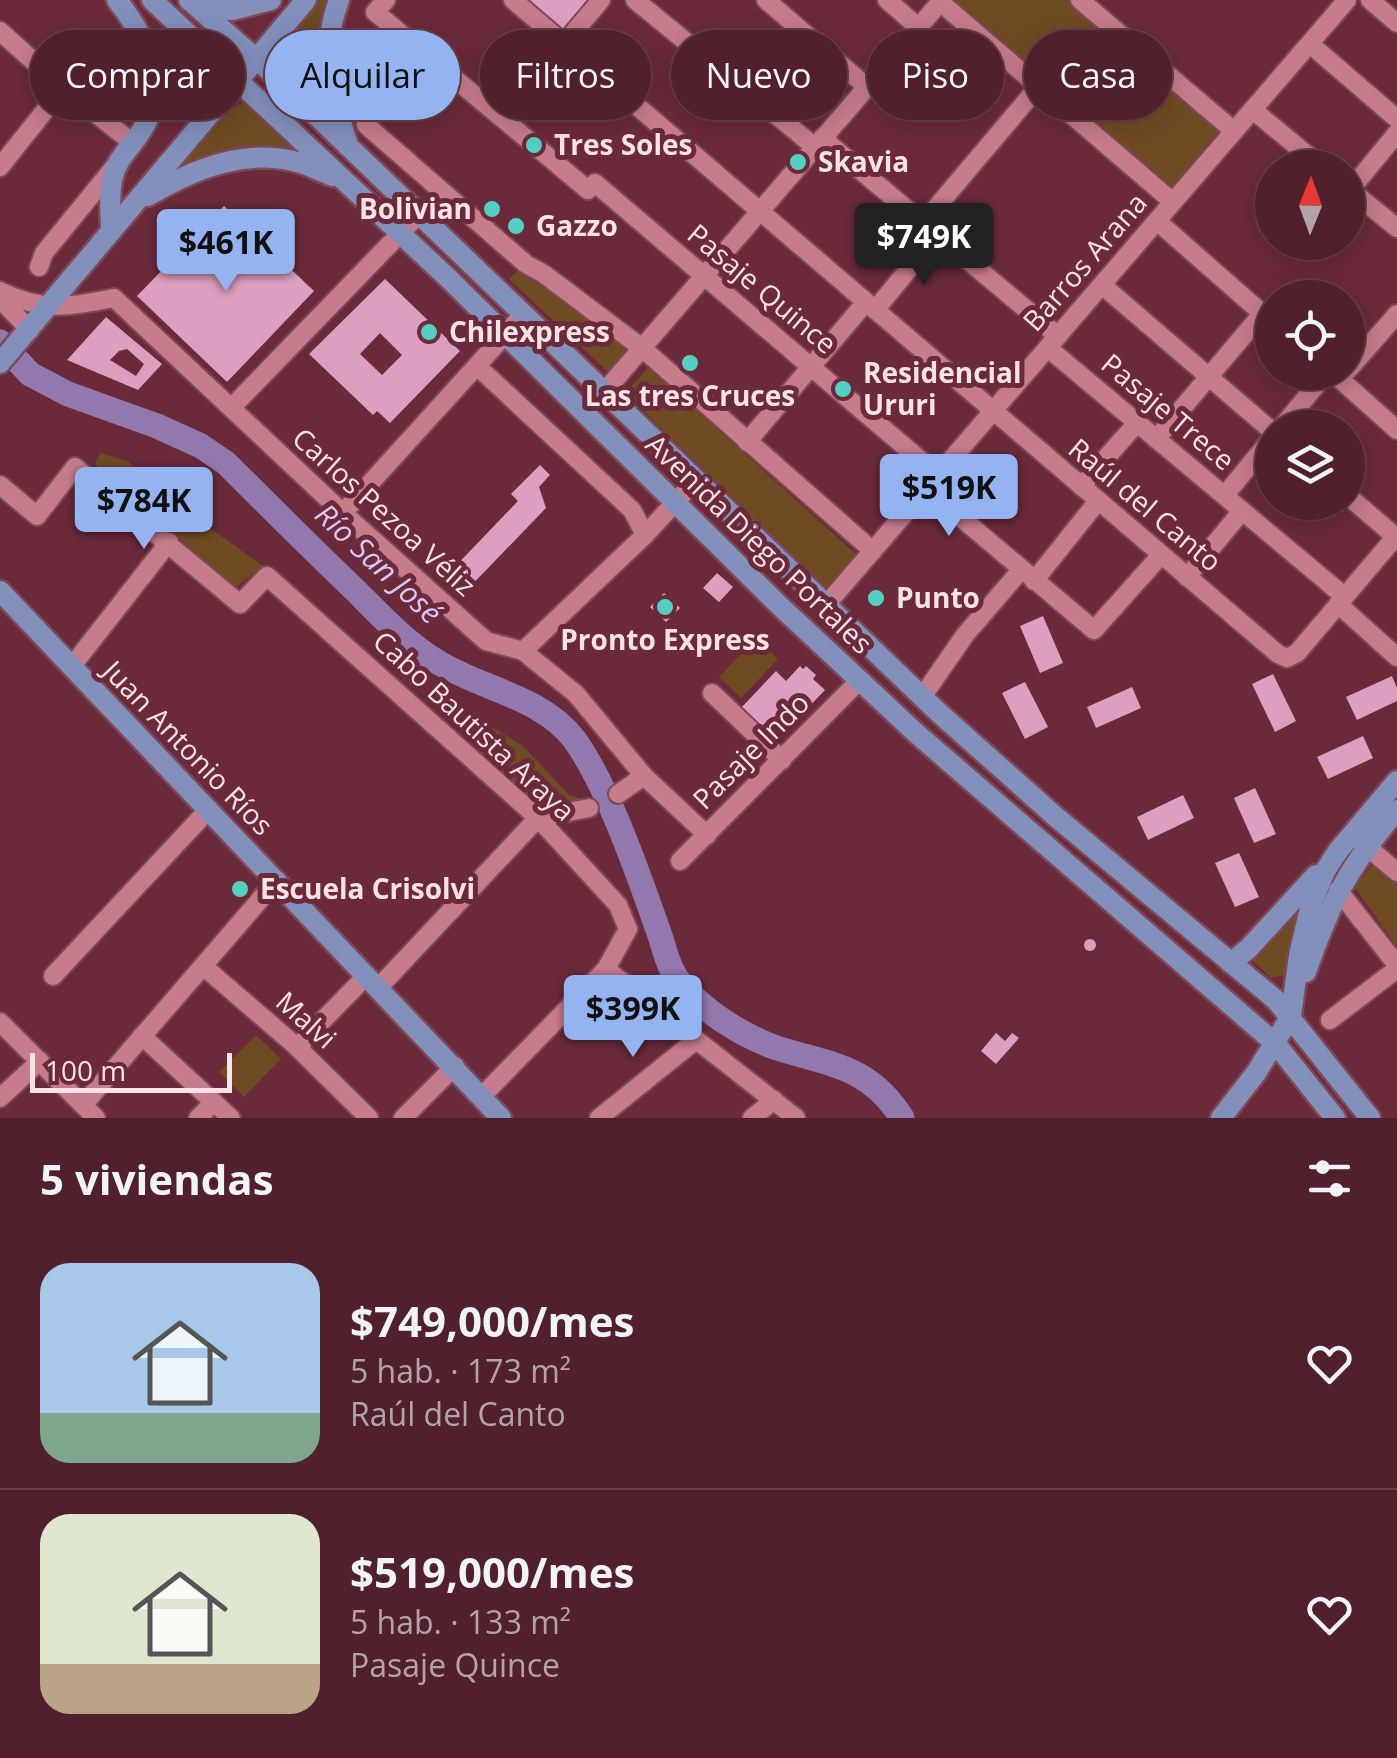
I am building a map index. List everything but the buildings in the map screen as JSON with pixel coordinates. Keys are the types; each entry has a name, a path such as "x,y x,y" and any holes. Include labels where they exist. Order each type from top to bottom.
{"main road":[{"path":"110,232 112,181 118,162 149,115 154,76 142,35 117,0"},
{"name":"Avenida Diego Portales","path":"152,0 185,30"},
{"path":"194,4 232,10 271,0"},
{"path":"245,75 306,0"},
{"path":"339,0 330,24 327,52 331,90 350,148"},
{"name":"Avenida Diego Portales","path":"194,4 350,148 938,712 1231,963 1293,1006 1370,1118"},
{"name":"Avenida Diego Portales","path":"245,86 917,734 1276,1044 1335,1118"},
{"path":"0,363 206,120"},
{"path":"134,204 186,176 242,158 303,164 343,180"},
{"path":"706,533 741,523"},
{"name":"Juan Antonio Ríos","path":"0,591 501,1118"},
{"path":"917,734 938,712"},
{"path":"1221,1118 1276,1044 1359,840 1397,781"},
{"path":"1231,963 1338,851 1397,810"},
{"path":"1293,1006 1310,908 1324,872 1338,851"}],"street":[{"name":"Raúl del Canto","path":"513,0 548,30"},
{"path":"576,30 601,0"},
{"name":"Pasaje Trece","path":"635,0 930,229 1137,423 1225,495 1341,600 1397,656"},
{"path":"604,392 867,87 766,0"},
{"path":"886,0 918,27"},
{"path":"1080,0 1234,131"},
{"path":"1099,16 1113,0"},
{"name":"Barros Arana","path":"826,605 1347,0"},
{"path":"1370,0 1397,23"},
{"path":"915,30 941,1 1024,74"},
{"name":"Pasaje Quince","path":"381,6 810,367 1027,576 1094,630 1161,555"},
{"path":"3,41 30,62"},
{"path":"1310,44 1397,119"},
{"path":"747,442 810,367 870,306 1024,105"},
{"path":"1253,110 1301,150"},
{"name":"Raúl del Canto","path":"651,118 1278,654 1287,658 1297,653 1341,600"},
{"path":"0,167 37,120"},
{"path":"104,120 133,143"},
{"path":"1078,120 1174,202"},
{"path":"366,125 526,264 642,348 873,551"},
{"path":"1365,170 1397,133"},
{"path":"38,267 44,253 118,162"},
{"path":"1365,202 1397,228"},
{"path":"231,408 419,214"},
{"path":"1157,221 1255,307"},
{"path":"1102,285 1255,419"},
{"name":"Carlos Pezoa Véliz","path":"0,291 48,307 65,308 114,298 486,642 523,651 576,694 644,776 707,834"},
{"name":"Carlos Pezoa Véliz","path":"0,291 26,334"},
{"path":"343,513 522,316"},
{"path":"1365,348 1395,320"},
{"path":"1156,439 1255,330"},
{"path":"478,367 632,510 645,535"},
{"path":"1300,410 1320,390"},
{"path":"1356,390 1397,430"},
{"path":"1080,486 1137,423"},
{"path":"1225,495 1255,456"},
{"path":"0,484 36,516 75,467 169,542 72,666"},
{"path":"523,651 645,535 696,480"},
{"path":"632,510 656,484"},
{"path":"922,697 965,635 1098,502"},
{"path":"1341,600 1396,536 1365,510"},
{"path":"1187,577 1242,511"},
{"name":"Cabo Bautista Araya","path":"169,542 240,604 267,576 538,818 618,906 628,928 606,969"},
{"name":"Pasaje Indo","path":"680,861 860,680"},
{"path":"712,694 782,760"},
{"path":"618,794 644,776"},
{"path":"296,1047 373,981 538,818 588,808"},
{"path":"53,976 209,809"},
{"path":"1359,840 1397,872"},
{"path":"0,1022 90,1111 142,1036 277,880"},
{"path":"1330,1020 1397,967 1338,890"},
{"name":"Malvi","path":"203,966 296,1047 369,1118"},
{"path":"483,1096 606,969 796,1118"},
{"path":"142,1036 231,1118"},
{"path":"599,1118 696,1040"},
{"path":"0,1098 40,1061"},
{"path":"404,1118 455,1066"},
{"path":"752,1118 774,1100"},
{"path":"198,1118 214,1102"}],"shaded area":[{"path":"317,0 331,0 333,30 291,30"},
{"path":"951,0 1070,0 1105,30 1024,30 1024,63 1004,46 1004,30 986,30"},
{"path":"1172,87 1226,133 1173,192 1090,120 1172,120"},
{"path":"245,103 252,104 311,159 258,152 227,153 177,170 220,120 245,120"},
{"path":"520,268 534,280 541,277 632,348 607,371 509,279"},
{"path":"649,367 858,556 829,591 625,393"},
{"path":"100,453 129,462 263,566 235,588 95,464"},
{"path":"756,638 778,659 741,698 719,677"},
{"path":"460,726 483,735 494,728 523,746 570,796 579,798 589,808 538,818 448,736"},
{"path":"1381,864 1397,878 1397,947 1355,888 1371,866"},
{"path":"1304,901 1289,974 1271,978 1250,958"},
{"path":"256,1035 281,1059 244,1097 219,1072"}],"waterway":[{"name":"Río San José","path":"0,342 30,374 68,394 157,426 201,446 226,463 414,646 453,671 527,703 560,724 587,758 610,804 680,983 711,1012 748,1036 861,1077 889,1100 902,1118"}],"place":[{"name":"Tres Soles","path":"534,145"},
{"name":"Skavia","path":"798,162"},
{"name":"Bolivian","path":"492,209"},
{"name":"Gazzo","path":"516,226"},
{"name":"Chilexpress","path":"429,332"},
{"name":"Las tres Cruces","path":"690,363"},
{"name":"Residencial Ururi","path":"843,389"},
{"name":"Punto","path":"876,598"},
{"name":"Pronto Express","path":"665,607"},
{"name":"Escuela Crisolvi","path":"240,889"}]}
